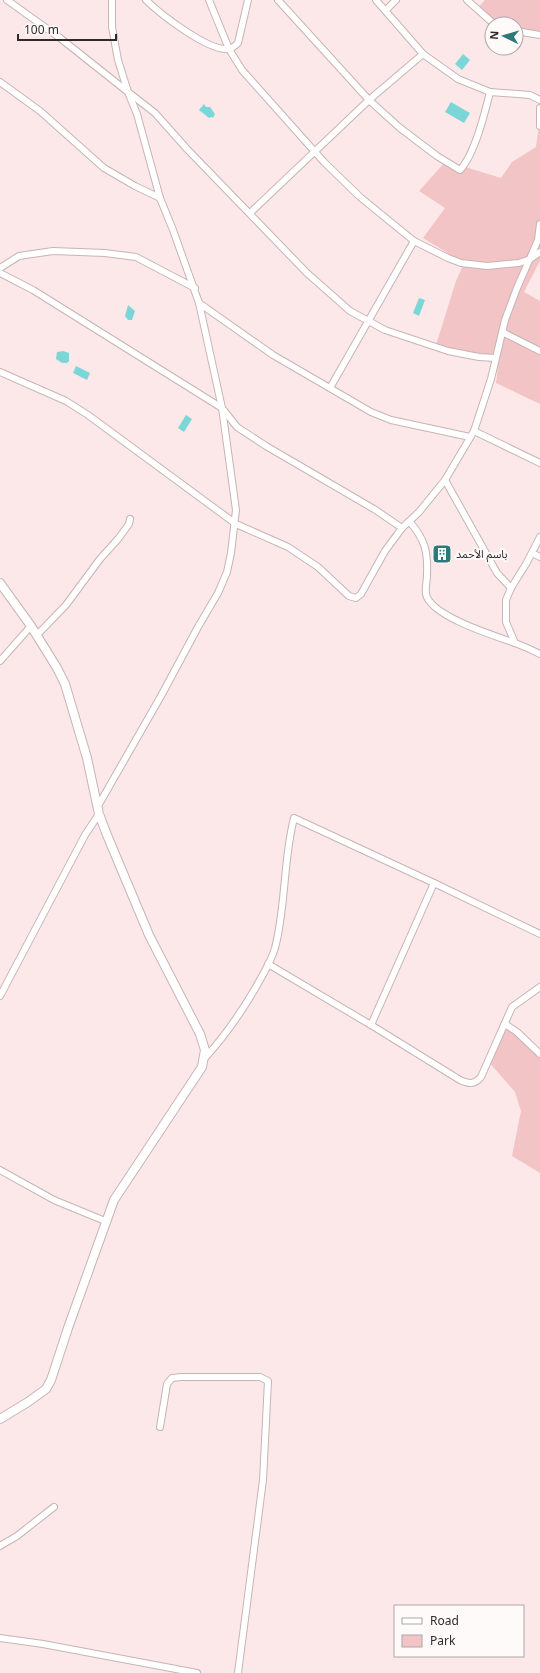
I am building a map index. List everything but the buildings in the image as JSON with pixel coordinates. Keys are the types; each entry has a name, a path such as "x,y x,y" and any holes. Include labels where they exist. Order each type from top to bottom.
{"street":[{"path":"6,0 60,38 155,113 187,149 307,273 350,311 385,330 448,351 479,357 495,358"},
{"path":"0,996 98,810 218,593 227,572 236,524 236,510 222,408 199,303 195,288 160,198 136,114 118,60 112,26 112,0"},
{"path":"146,0 168,19 201,41 216,47 229,49 238,43 248,0"},
{"path":"209,0 229,49 242,70 315,151 360,197 414,241 461,263 487,266 519,263 530,259 540,252"},
{"path":"278,0 369,100 406,133 437,156 460,170 473,147 484,120 490,92"},
{"path":"376,0 423,54 458,79 490,92 530,95 540,100"},
{"path":"386,10 396,0"},
{"path":"467,0 485,16"},
{"path":"524,33 540,36"},
{"path":"250,213 369,100 423,54"},
{"path":"0,82 40,111 104,168 135,186 160,198"},
{"path":"540,108 540,126"},
{"path":"0,372 66,401 88,414 236,524 288,547 318,568 349,596 356,598 361,594 385,551 402,528 410,522 445,480 474,431 491,379 502,332 517,288 538,240 540,224"},
{"path":"330,388 414,241"},
{"path":"0,268 18,256 53,251 105,253 136,257 195,288"},
{"path":"0,274 34,290 222,408 237,427 266,446 374,509 402,528"},
{"path":"199,303 273,355 372,412 391,420 470,437"},
{"path":"502,332 540,351"},
{"path":"474,431 540,463"},
{"path":"445,480 497,573 511,588"},
{"path":"36,636 66,606 100,559 118,539 129,524 130,519"},
{"path":"410,522 422,538 425,545 427,563 426,593 431,603 446,614 481,631 540,654"},
{"path":"515,643 506,622 506,600 511,588 540,537"},
{"path":"532,553 540,557"},
{"path":"0,583 31,626 65,684 86,758 98,810 146,928 200,1034 204,1045 204,1059 202,1067 114,1200 105,1221 52,1380 46,1389 0,1419"},
{"path":"0,661 31,626"},
{"path":"204,1059 226,1034 247,1001 268,964 275,946 288,850 294,818 540,934"},
{"path":"372,1025 434,883"},
{"path":"268,964 372,1025 460,1080 472,1084 477,1082 481,1077 512,1007 540,987"},
{"path":"505,1024 517,1032 540,1054"},
{"path":"0,1170 74,1209 105,1221"},
{"path":"160,1427 167,1384 172,1378 181,1376 260,1377 268,1381 264,1480 238,1673"},
{"path":"0,1546 17,1536 54,1507"},
{"path":"0,1638 43,1644 197,1673"}],"green space":[{"path":"485,0 540,0 540,33 524,29 524,16 485,16 475,11"},
{"path":"540,118 540,261 524,292 540,301 540,404 496,383 499,358 436,345 456,281 464,263 423,238 445,208 419,191 446,161 501,178 512,162 536,147"},
{"path":"501,1021 540,1051 540,1173 512,1156 521,1111 515,1092 488,1061"}],"water":[{"path":"463,54 470,60 462,70 455,64"},
{"path":"451,102 470,113 464,123 445,112"},
{"path":"204,104 206,107 210,107 215,114 213,118 209,118 199,110"},
{"path":"419,298 425,300 419,316 413,313"},
{"path":"128,305 135,311 132,320 128,320 125,316"},
{"path":"63,351 69,353 69,361 67,363 62,363 56,359 57,352"},
{"path":"76,366 90,373 87,380 73,373"},
{"path":"186,415 192,419 184,432 178,428"}],"place":[{"name":"باسم الأحمد","path":"442,554"}]}
